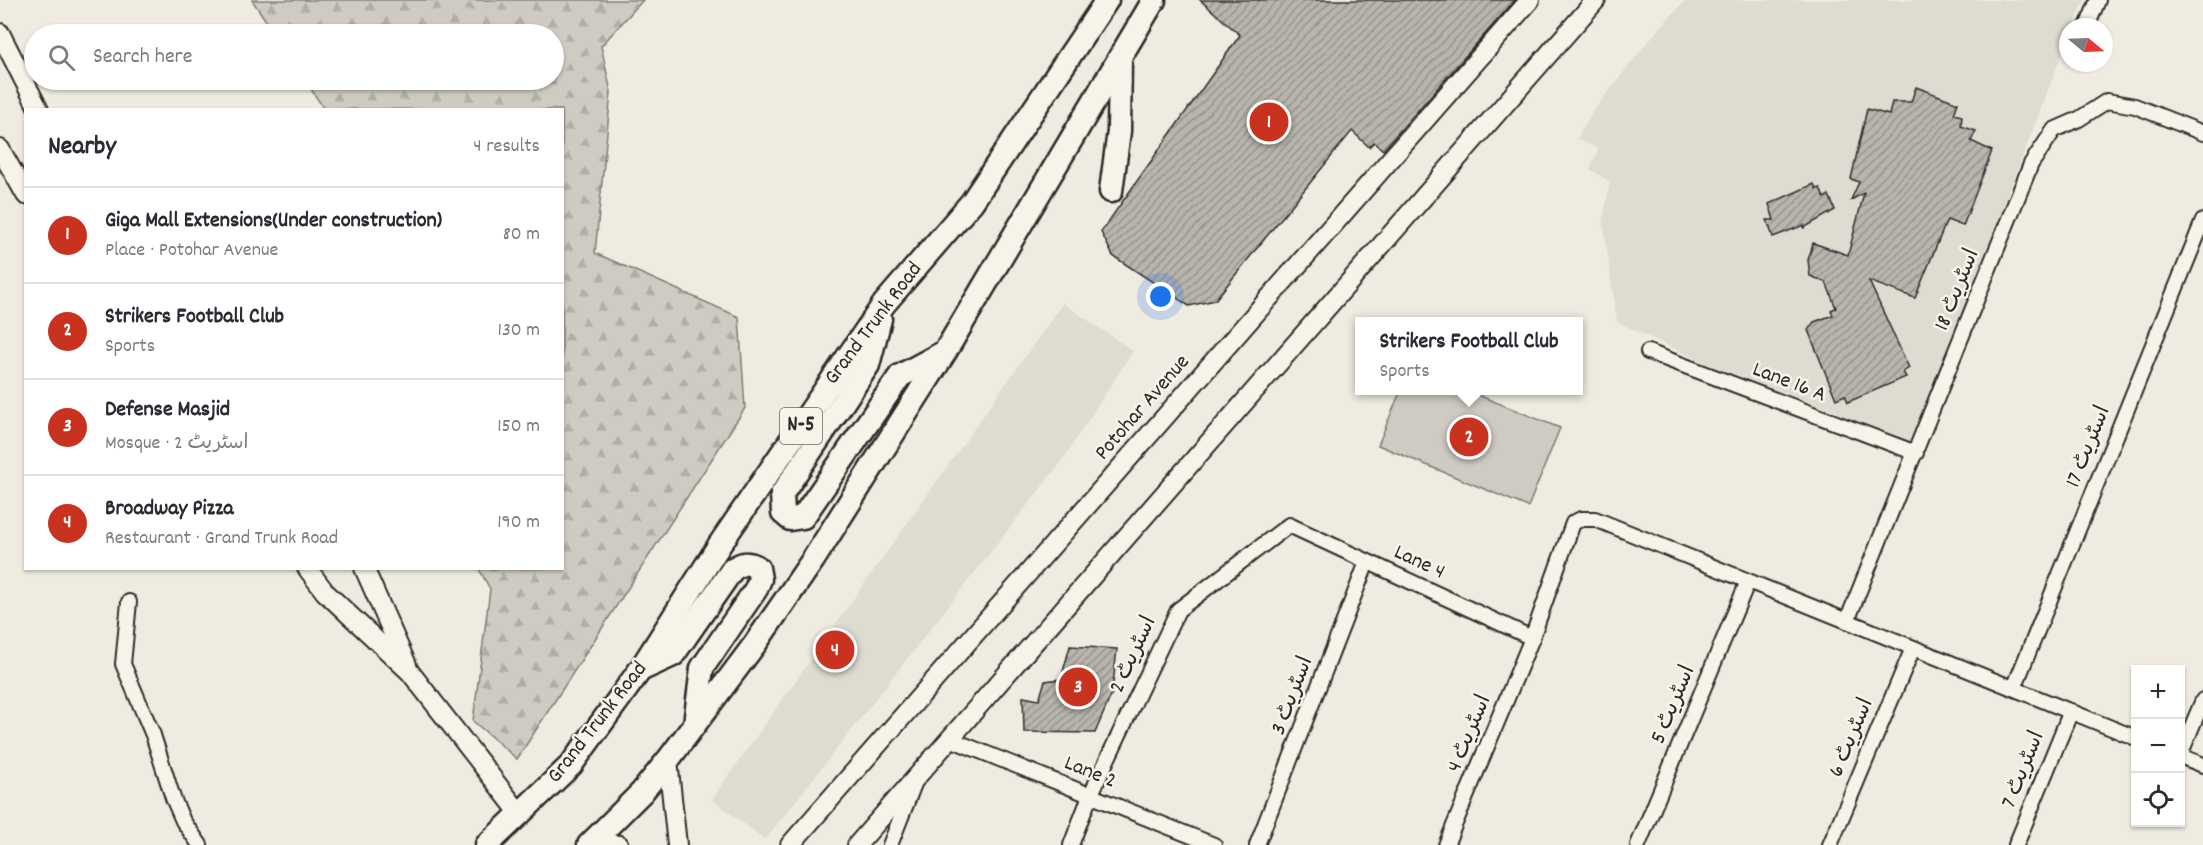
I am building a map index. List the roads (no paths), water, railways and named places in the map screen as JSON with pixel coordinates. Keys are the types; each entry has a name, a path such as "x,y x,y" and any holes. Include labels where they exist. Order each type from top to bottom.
{"highway":[{"name":"Grand Trunk Road","path":"487,845 571,765 640,670 720,544 884,304 972,202 1107,0"},
{"path":"591,843 642,792 668,760 755,644 813,560 945,352 1154,0"},
{"path":"1111,191 1119,131 1120,57"},
{"path":"884,304 868,365 782,494 783,513 790,519 803,517 900,376 945,352"},
{"path":"640,670 673,655 732,570 740,564 751,563 758,568 760,579 756,589 702,668 695,724"}],"street":[{"name":"Potohar Avenue","path":"790,845 1530,0"},
{"path":"857,845 1596,0"},
{"path":"2091,18 2098,0"},
{"path":"0,33 24,80"},
{"path":"29,90 38,108"},
{"name":"اسٹریٹ 18","path":"1847,621 2031,164 2054,130 2079,119 2107,101 2135,106 2203,133"},
{"path":"0,149 24,191"},
{"name":"اسٹریٹ 17","path":"2014,688 2203,221"},
{"name":"Lane 16 A","path":"1648,352 1916,453"},
{"name":"اسٹریٹ 4","path":"1446,845 1532,638 1573,523 1581,519 1594,519 2131,736"},
{"name":"Lane 4","path":"1289,525 1532,638"},
{"name":"اسٹریٹ 2","path":"1071,845 1090,795 1178,610 1289,525"},
{"name":"اسٹریٹ 3","path":"1257,845 1367,562"},
{"path":"308,570 325,592 410,672 521,815"},
{"path":"365,570 410,672"},
{"name":"اسٹریٹ 5","path":"1638,845 1748,580"},
{"path":"129,602 123,664 153,735 173,798 183,821 200,845"},
{"name":"اسٹریٹ 6","path":"1830,845 1913,648"},
{"path":"2185,745 2203,700"},
{"name":"اسٹریٹ 7","path":"2016,845 2071,711"},
{"name":"Lane 2","path":"950,739 1214,845"},
{"path":"2185,757 2203,765"},
{"path":"668,760 677,845"},
{"path":"890,845 918,774"},
{"path":"591,843 619,845"}],"place":[{"name":"Giga Mall Extensions(Under construction)","path":"1269,122"},
{"name":"Strikers Football Club","path":"1469,437"},
{"name":"Broadway Pizza","path":"835,650"},
{"name":"Defense Masjid","path":"1078,687"}]}
